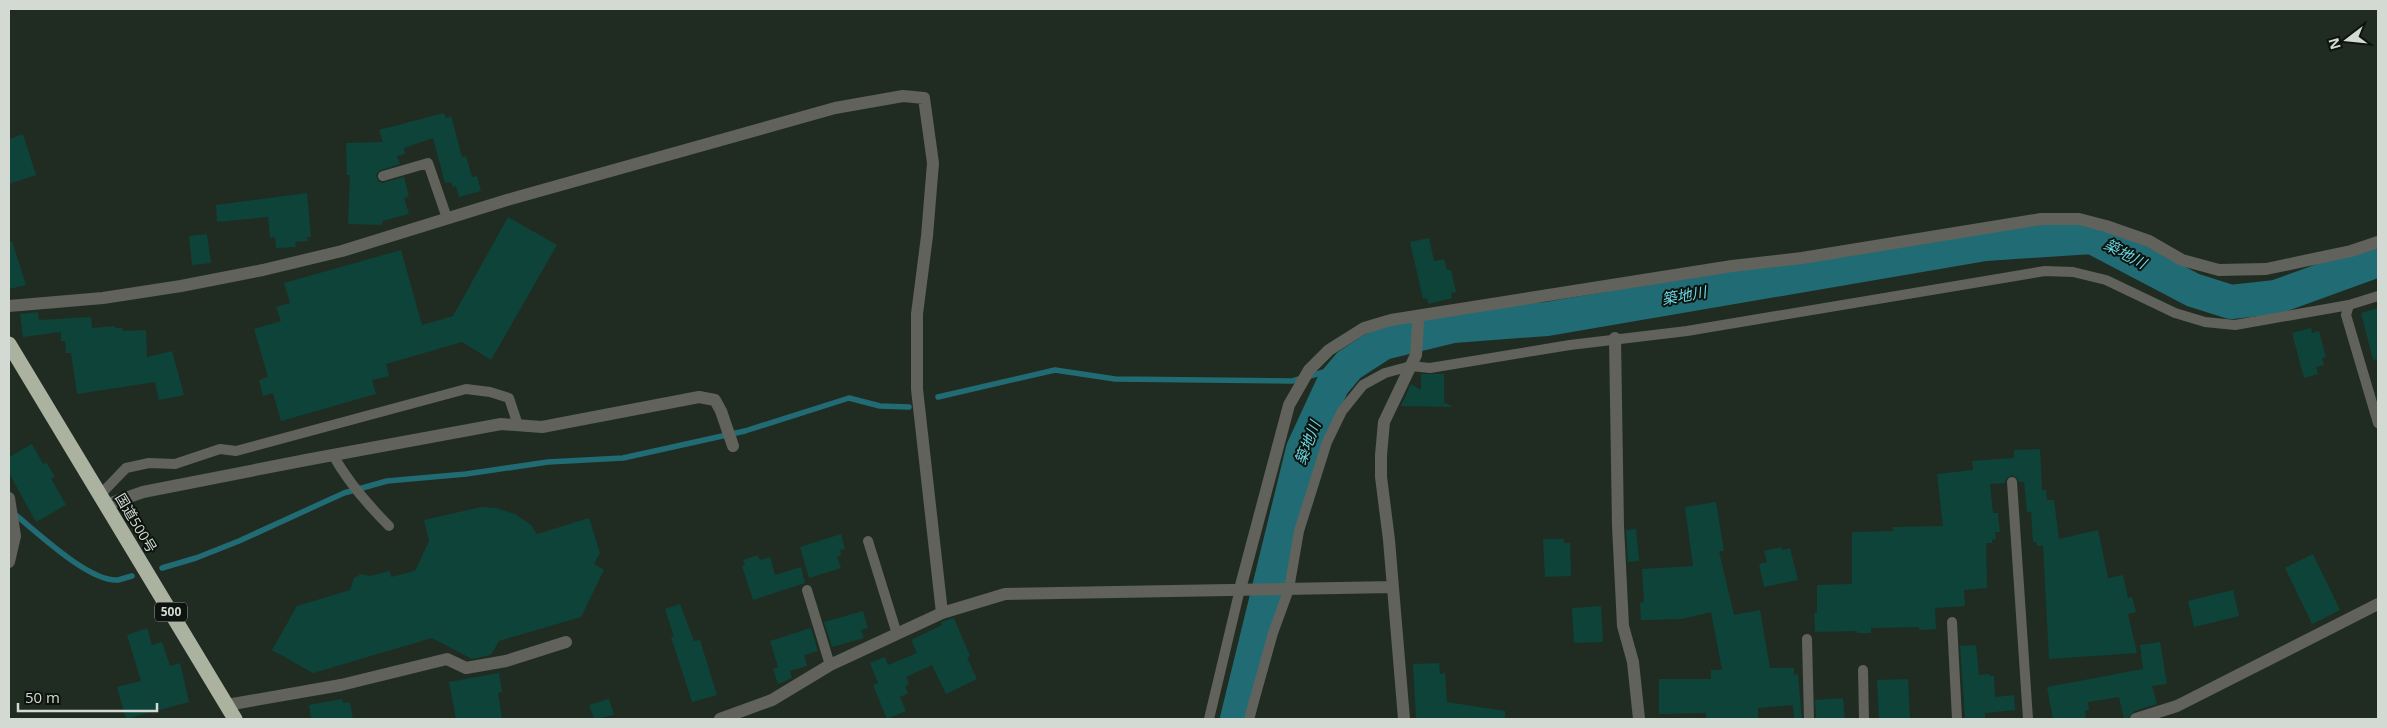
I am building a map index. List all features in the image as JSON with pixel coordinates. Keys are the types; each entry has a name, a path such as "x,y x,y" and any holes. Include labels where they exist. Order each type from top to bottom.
{"highway":[{"name":"国道500号","path":"9,344 235,719"}],"street":[{"path":"9,306 103,298 181,286 342,251 447,218 836,108 904,96 924,98 933,163 927,236 917,314 916,389 942,613"},
{"path":"1243,589 1290,406 1309,370 1329,350 1364,328 1391,320 1732,266 1802,258 2041,219 2078,219 2106,226 2149,241 2182,260 2219,270 2266,269 2351,251 2378,242"},
{"path":"1404,719 1393,588 1380,477 1380,455 1384,422 1413,361 1418,323"},
{"path":"1615,338 1618,526 1623,626 1633,662 1639,719"},
{"path":"103,500 501,424 542,427 699,397 715,400 721,410 733,446"},
{"path":"9,498 16,536 9,562"},
{"path":"720,719 772,700 830,666 942,613 1005,594 1393,588"},
{"path":"2136,719 2177,706 2378,604"},
{"path":"226,705 341,685 448,659 466,668 506,661 566,642"}],"lane":[{"path":"383,176 428,163 447,218"},
{"path":"1249,719 1287,589 1299,531 1327,442 1342,411 1363,384 1413,361 1430,368 1615,338 1687,331 2045,271 2073,272 2106,280 2175,313 2205,322 2235,326 2349,305 2378,296"},
{"path":"2349,305 2346,315 2378,423"},
{"path":"103,500 126,468 149,463 175,464 193,460 220,449 236,452 466,389 490,392 509,398 518,425"},
{"path":"333,455 364,500 389,526"},
{"path":"2012,482 2028,719"},
{"path":"868,541 897,634"},
{"path":"1209,719 1243,589"},
{"path":"806,590 830,666"},
{"path":"1952,622 1957,719"},
{"path":"1807,639 1809,719"},
{"path":"1863,670 1864,719"}],"building":[{"path":"444,113 446,118 451,116 462,157 466,156 472,177 477,176 481,191 459,197 456,186 453,187 451,182 445,183 433,138 404,148 405,154 397,156 400,164 381,170 376,174 378,181 382,183 404,177 409,196 404,198 409,214 382,221 382,225 348,224 350,175 347,175 346,143 383,142 379,130"},
{"path":"23,134 36,175 9,184 9,139"},
{"path":"307,193 311,237 307,237 308,241 295,242 296,247 276,248 275,237 270,238 268,217 217,222 216,205"},
{"path":"508,217 557,245 491,360 462,342 386,364 389,376 372,380 376,394 281,421 273,393 263,396 259,380 268,377 254,329 281,321 276,307 290,303 284,283 401,250 422,325 453,316"},
{"path":"207,234 211,263 192,265 189,236"},
{"path":"1429,238 1434,261 1444,259 1447,270 1451,270 1456,292 1451,293 1452,298 1428,304 1427,298 1423,299 1410,242"},
{"path":"12,241 26,285 9,289 9,242"},
{"path":"2378,308 2378,359 2373,360 2361,313"},
{"path":"38,312 39,320 91,317 92,328 115,326 115,328 122,328 123,331 146,330 147,357 172,351 184,395 159,400 155,382 77,394 71,353 66,353 65,341 61,341 61,332 23,337 20,314"},
{"path":"2311,328 2312,333 2319,331 2326,357 2322,358 2324,365 2316,367 2318,374 2304,378 2292,333"},
{"path":"1421,374 1444,374 1444,402 1453,407 1401,406 1411,384 1421,390"},
{"path":"32,444 43,464 46,462 55,477 51,478 66,505 36,522 9,473 9,457"},
{"path":"2040,449 2042,490 2046,490 2047,500 2054,500 2059,539 2098,530 2108,578 2123,575 2128,598 2132,597 2136,612 2128,614 2137,653 2049,659 2043,546 2037,546 2036,542 2033,542 2031,512 2027,512 2024,482 2019,482 2012,475 2006,479 2005,483 1990,484 1993,513 1998,513 2000,532 1995,532 1996,539 1992,540 1992,543 1986,543 1987,588 1964,590 1965,606 1935,608 1936,629 1919,630 1919,627 1871,628 1871,633 1857,633 1857,631 1815,632 1814,613 1817,613 1817,585 1852,584 1852,532 1893,531 1893,527 1943,526 1937,474 1973,470 1972,461 2014,458 2014,450"},
{"path":"1716,502 1724,551 1719,551 1734,615 1760,610 1770,668 1794,668 1794,675 1798,674 1802,719 1794,719 1793,705 1758,708 1758,719 1706,719 1706,713 1659,714 1659,679 1711,679 1711,670 1722,670 1711,612 1682,619 1641,620 1640,603 1644,602 1642,569 1693,566 1685,507"},
{"path":"481,507 496,508 515,514 531,525 537,534 589,518 600,553 594,564 604,570 581,617 499,641 491,655 472,659 432,638 313,673 272,650 297,606 350,590 354,578 361,574 370,576 390,571 391,577 415,571 429,541 424,520"},
{"path":"1636,529 1639,561 1628,562 1626,530"},
{"path":"841,534 845,549 840,550 841,555 837,557 841,568 809,578 800,547"},
{"path":"1543,539 1564,539 1564,543 1570,543 1571,576 1545,577"},
{"path":"1781,547 1782,550 1790,548 1798,580 1764,587 1759,564 1767,562 1764,551"},
{"path":"2313,554 2340,610 2312,624 2285,568"},
{"path":"758,555 760,560 770,557 775,575 801,567 805,583 753,600 742,566 745,565 743,560"},
{"path":"2233,590 2239,616 2194,627 2188,601"},
{"path":"680,604 694,641 700,640 717,695 692,702 671,637 674,637 665,609"},
{"path":"1601,606 1603,642 1574,643 1572,608"},
{"path":"863,611 868,628 861,630 864,638 832,647 824,622"},
{"path":"954,618 970,656 967,658 977,679 946,694 932,665 906,677 909,684 905,686 908,693 900,697 906,711 887,719 873,685 878,683 870,663 885,657 888,665 917,653 911,640 942,625 941,622"},
{"path":"147,628 152,645 162,642 170,666 180,663 189,702 126,719 117,687 141,681 127,635"},
{"path":"811,628 818,651 804,655 807,666 790,671 792,678 778,684 773,669 778,667 770,641"},
{"path":"2160,642 2167,684 2152,686 2157,704 2134,711 2128,719 2124,719 2119,697 2088,702 2089,710 2085,710 2086,719 2053,719 2047,687 2143,669 2140,645"},
{"path":"1976,645 1979,675 1989,674 1994,676 1995,697 2014,695 2015,710 1985,713 1985,719 1965,719 1960,646"},
{"path":"1439,663 1440,674 1445,673 1447,702 1505,711 1505,719 1416,719 1413,664"},
{"path":"499,673 502,692 498,693 502,719 456,719 449,682"},
{"path":"1908,679 1910,719 1879,719 1877,680"},
{"path":"1843,698 1845,719 1816,719 1815,700"},
{"path":"342,699 343,703 350,702 353,719 311,719 309,705"},
{"path":"609,699 614,715 594,719 589,705"}],"waterway":[{"name":"築地川","path":"1237,719 1303,449 1333,384 1349,365 1383,343 1453,326 1547,319 1985,244 2092,237 2193,290 2231,302 2276,297 2378,260"},
{"path":"938,397 1055,370 1115,379 1292,381 1349,365"},
{"path":"162,568 196,558 239,541 344,493 387,481 466,474 548,462 623,458 745,431 849,398 880,406 909,407"},
{"path":"12,512 62,554 92,573 118,580 132,576"}]}
